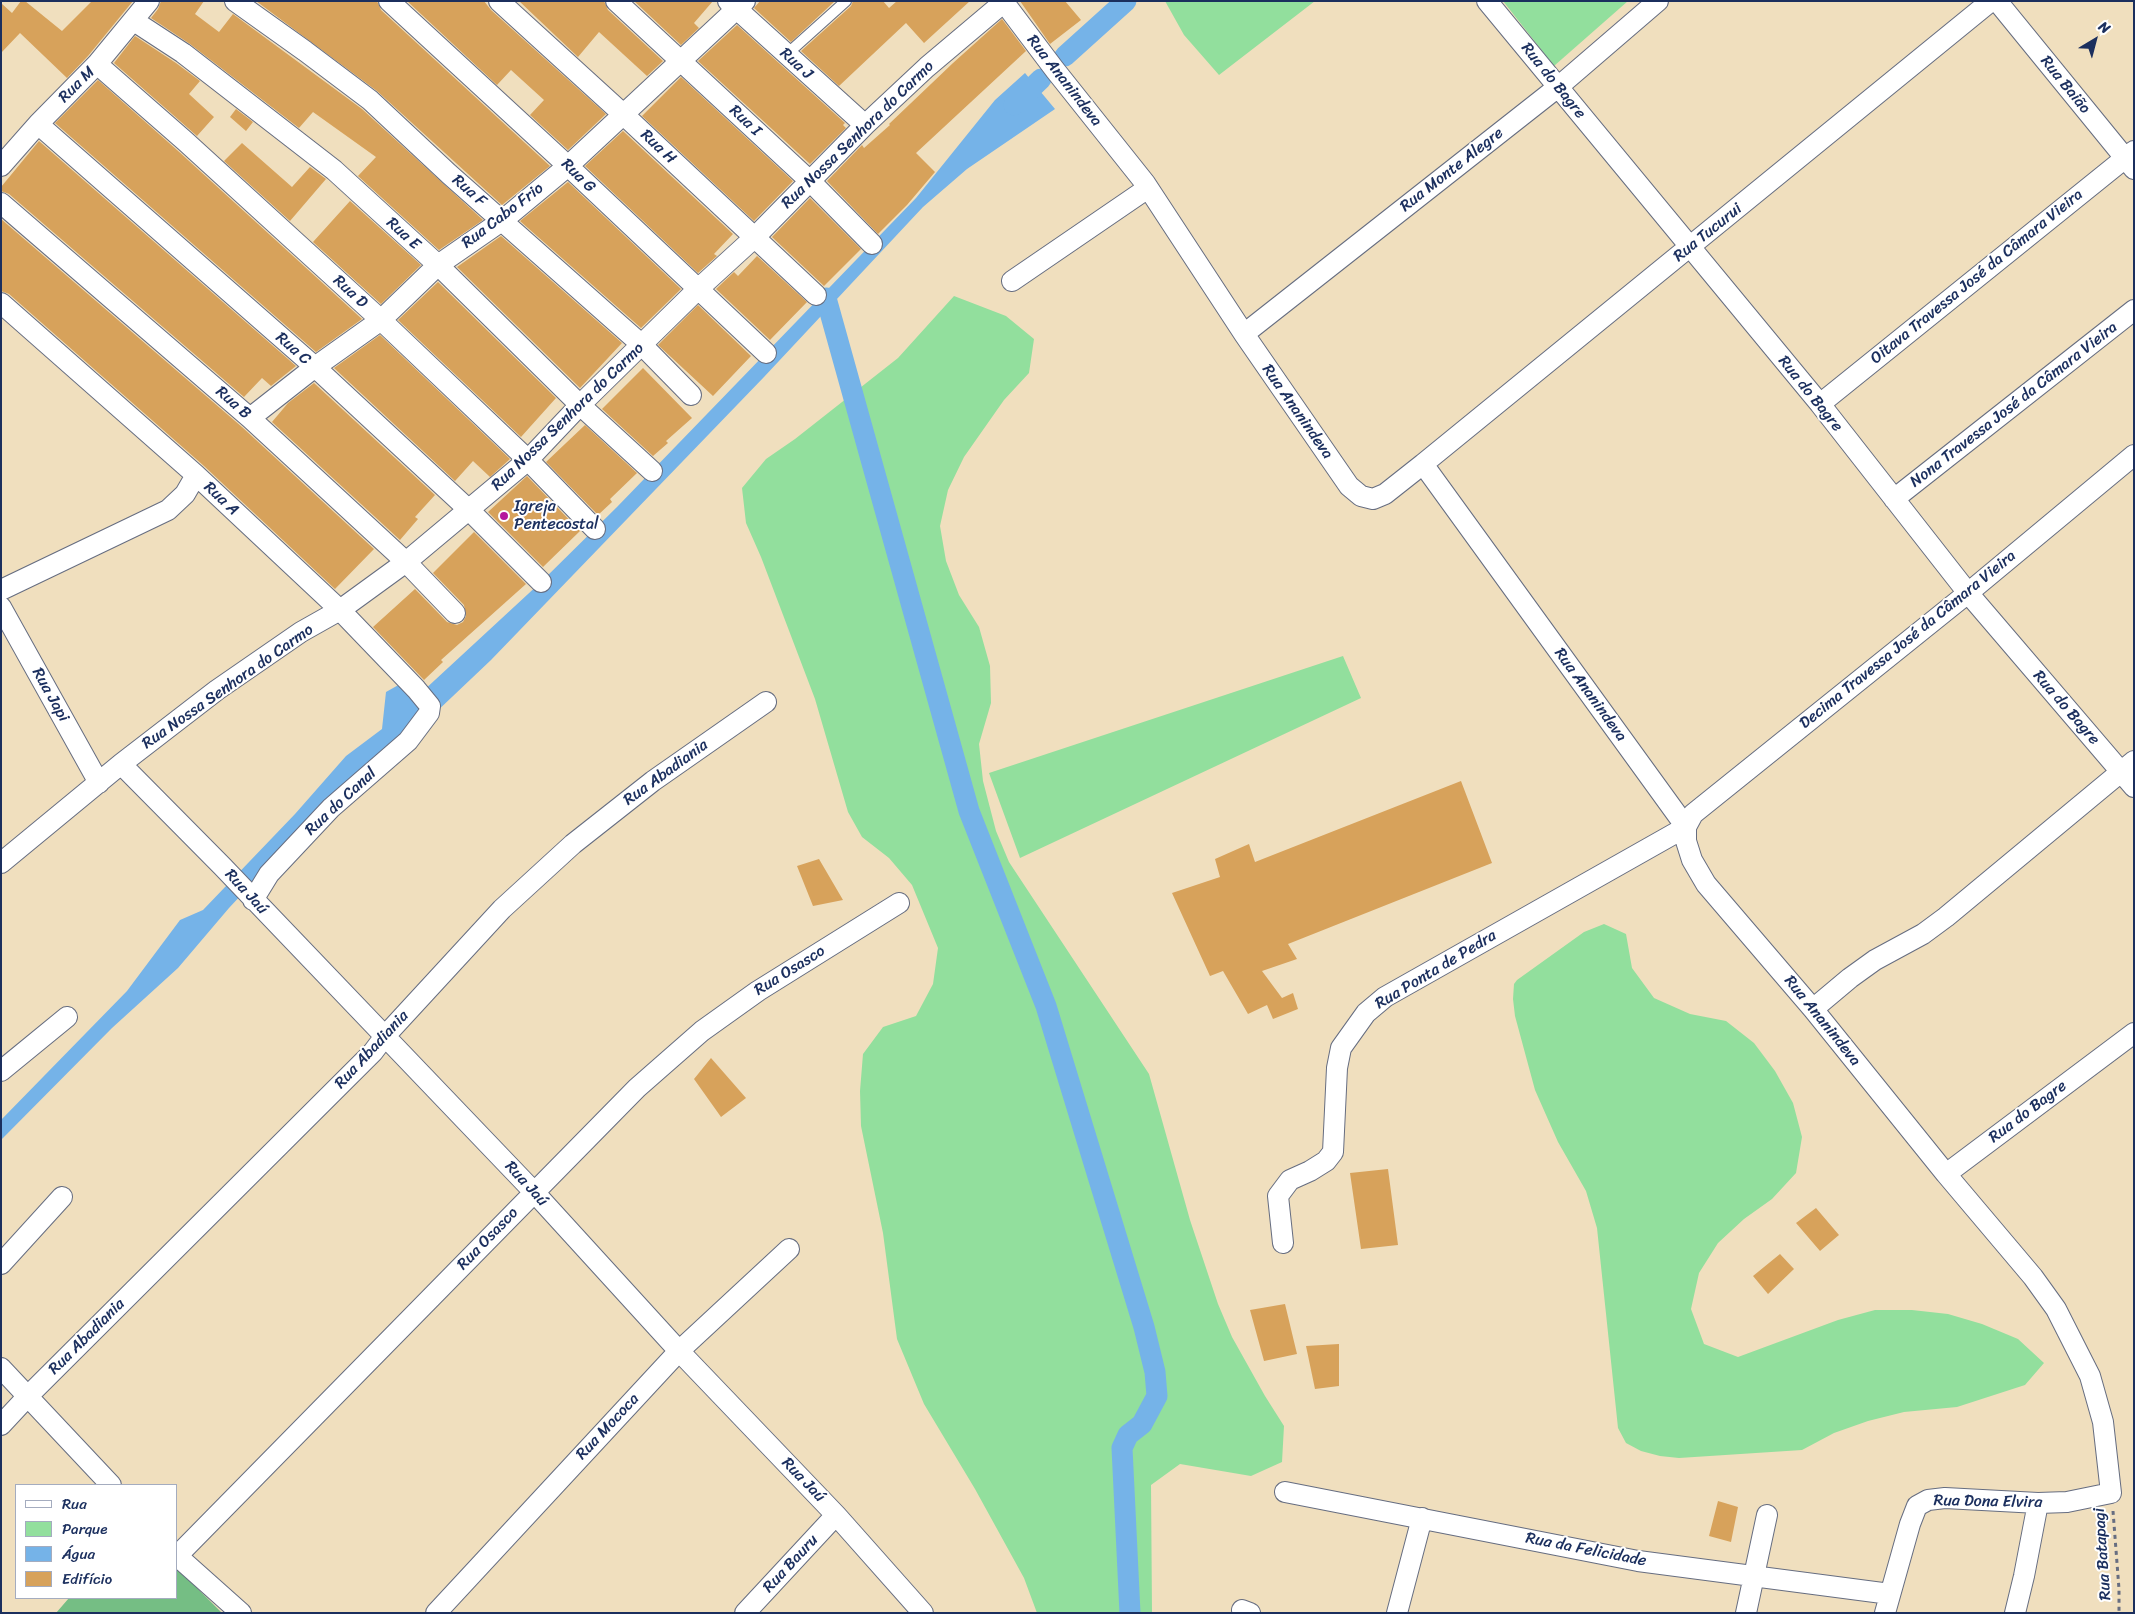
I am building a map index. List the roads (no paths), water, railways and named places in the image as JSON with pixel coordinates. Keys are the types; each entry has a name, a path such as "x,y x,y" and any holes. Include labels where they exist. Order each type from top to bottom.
{"street":[{"name":"Rua M","path":"1,166 38,124 97,64 149,1"},
{"name":"Rua F","path":"235,1 370,100 449,174 642,345 691,395"},
{"name":"Rua G","path":"389,1 568,166 766,353"},
{"name":"Rua H","path":"499,1 624,114 816,295"},
{"name":"Rua I","path":"616,1 811,182 872,244"},
{"name":"Rua do Bagre","path":"1487,1 1689,248 1820,404 1968,593 2128,766 2134,787"},
{"name":"Rua Monte Alegre","path":"1244,334 1558,87 1658,1"},
{"name":"Rua Tucurui","path":"1424,464 1991,1"},
{"name":"Rua Baião","path":"1997,1 2131,159"},
{"name":"Rua Nossa Senhora do Carmo","path":"1,863 121,764 225,685 301,632 340,610 406,562 470,510 528,460 580,405 811,182 865,125 927,67 1003,2"},
{"name":"Rua Ananindeva","path":"1003,2 1148,188 1244,334 1349,486 1361,496 1373,499 1385,494 1424,464 1686,827 1686,841 1692,860 1706,884 1813,1009 2056,1309 2090,1376 2103,1422 2111,1493"},
{"name":"Rua Cabo Frio","path":"250,418 315,367 381,320 438,265 503,220 568,166 680,61 737,4"},
{"name":"Rua J","path":"737,4 786,55 865,125"},
{"name":"Rua E","path":"134,21 184,53 334,170 438,265 580,405 652,471"},
{"name":"Rua D","path":"97,64 185,141 381,320 528,460 595,529"},
{"name":"Rua C","path":"38,124 315,367 470,510 541,582"},
{"name":"Oitava Travessa José da Câmara Vieira","path":"1820,404 2131,159"},
{"path":"1012,280 1148,188"},
{"name":"Rua B","path":"1,203 250,418 406,562 455,613"},
{"name":"Rua A","path":"1,303 196,476 340,610 425,700"},
{"name":"Nona Travessa José da Câmara Vieira","path":"1894,499 2134,310"},
{"name":"Decima Travessa José da Câmara Vieira","path":"1686,827 1693,814 1700,808 1968,593 2134,455"},
{"path":"1,590 168,510 185,494 196,476"},
{"name":"Rua Japi","path":"1,607 99,783"},
{"name":"Rua do Canal","path":"250,896 331,808 408,741 429,713 425,700"},
{"name":"Rua Abadiania","path":"1,1425 359,1066 502,909 572,844 653,781 766,702"},
{"name":"Rua Jaú","path":"121,764 222,866 534,1192 679,1351 836,1516 923,1613"},
{"path":"1813,1009 1874,960 1923,934 1946,917 2128,766"},
{"name":"Rua Ponta de Pedra","path":"1283,1243 1278,1196 1290,1180 1326,1161 1333,1152 1338,1061 1341,1048 1366,1013 1385,997 1686,827"},
{"name":"Rua Osasco","path":"178,1554 637,1088 702,1031 758,991 899,903"},
{"path":"1,1071 67,1017"},
{"name":"Rua do Bagre","path":"1946,1174 2134,1033"},
{"path":"1,1264 62,1197"},
{"name":"Rua Mococa","path":"436,1613 679,1351 789,1250"},
{"path":"1,1368 110,1484"},
{"name":"Rua da Felicidade","path":"1285,1492 1638,1561 1754,1575 1888,1604"},
{"name":"Rua Dona Elvira","path":"1888,1604 1910,1524 1918,1506 1928,1500 1945,1498 2038,1503 2067,1502 2111,1493"},
{"path":"2015,1613 2038,1503"},
{"path":"1746,1613 1767,1515"},
{"name":"Rua Bauru","path":"745,1613 836,1516"},
{"path":"1397,1613 1422,1518"},
{"path":"178,1556 242,1613"}],"lane":[{"path":"786,55 846,1"}],"water":[{"path":"1025,73 1055,109 967,169 923,207 764,377 491,660 433,715 328,802 229,908 178,968 112,1028 1,1140 1,1120 127,991 180,920 203,910 295,814 346,756 382,729 386,692 402,683 422,692 541,582 617,507 916,198 995,100"}],"waterway":[{"path":"1065,56 1126,1"},
{"path":"1014,105 1041,79"},
{"path":"826,298 969,811 1046,1006 1144,1327 1155,1372 1157,1396 1142,1424 1128,1435 1122,1448 1130,1613"}],"place":[{"name":"Igreja Pentecostal","path":"504,516"}]}
